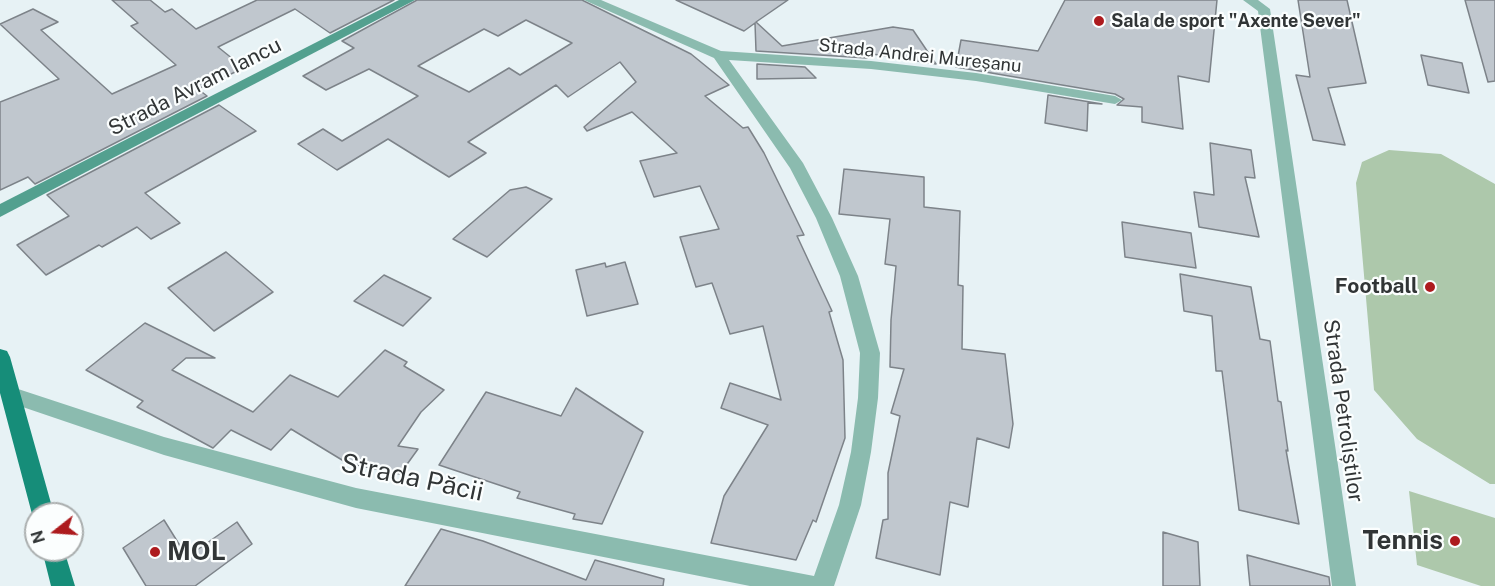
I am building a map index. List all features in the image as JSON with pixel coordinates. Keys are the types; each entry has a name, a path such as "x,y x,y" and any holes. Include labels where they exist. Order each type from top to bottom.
{"main road":[{"name":"Strada Avram Iancu","path":"0,211 409,0"},
{"path":"0,357 41,502"},
{"path":"56,562 63,586"}],"street":[{"path":"590,0 719,56 797,167 824,218 849,276 870,353 861,452 850,505 822,586"},
{"name":"Strada Petroliștilor","path":"1249,0 1264,9 1344,586"},
{"name":"Strada Andrei Mureșanu","path":"719,56 918,70 976,77 1115,100"},
{"name":"Strada Păcii","path":"12,395 164,446 356,498 809,586"}],"green space":[{"name":"Football","path":"1389,150 1441,154 1495,184 1495,484 1490,484 1417,439 1374,390 1356,183 1362,162"},
{"name":"Tennis","path":"1409,491 1495,518 1495,586 1481,586 1417,565"}],"building":[{"path":"112,0 150,0 165,12 172,9 196,29 257,0 394,0 330,33 295,9 218,47 244,68 198,89 207,96 35,184 28,177 0,190 0,102 59,79 0,24 33,9 58,22 41,30 112,94 176,65 131,26 138,23"},
{"path":"417,0 582,0 691,54 729,85 705,96 743,128 748,127 764,153 804,235 797,236 832,311 829,312 843,360 845,438 816,522 813,520 796,560 711,543 724,496 768,425 721,408 730,383 781,400 763,326 730,334 712,283 696,287 680,237 719,229 700,186 654,197 640,161 677,153 632,112 587,131 584,127 636,82 620,62 568,97 556,85 468,142 486,153 449,177 388,139 337,170 298,144 323,129 342,141 418,96 369,69 326,90 303,76 354,48 342,41","holes":["526,20 572,43 520,75 509,68 469,92 418,66 484,29 498,36"]},
{"path":"676,0 788,0 756,22 782,46 893,27 913,30 936,64 866,53 867,58 756,51 755,23 744,31"},
{"path":"1065,0 1217,0 1209,82 1178,76 1183,129 1142,122 1142,107 1117,105 1124,99 1115,94 956,67 961,40 1038,51"},
{"path":"1298,0 1347,0 1366,83 1328,88 1345,145 1313,140 1296,75 1310,77"},
{"path":"1465,0 1495,0 1495,81 1488,82"},
{"path":"1421,55 1462,63 1469,93 1428,85"},
{"path":"757,64 805,67 816,78 757,79"},
{"path":"1048,95 1102,104 1088,103 1087,131 1045,123"},
{"path":"219,105 256,131 145,193 180,223 151,239 137,227 102,247 99,245 46,275 17,245 69,216 47,195"},
{"path":"1210,143 1251,150 1255,178 1245,177 1259,237 1199,227 1194,192 1214,195"},
{"path":"844,169 924,177 924,207 960,211 958,285 963,286 962,349 1005,354 1013,424 1009,448 977,438 968,507 950,502 940,575 876,558 883,520 888,519 888,473 900,416 891,413 904,369 890,367 896,266 885,264 890,219 839,214"},
{"path":"526,187 552,199 487,257 453,239 510,190"},
{"path":"1122,222 1191,233 1196,268 1125,257"},
{"path":"226,252 273,292 214,331 168,288"},
{"path":"625,262 638,304 587,316 576,270 605,263 606,267"},
{"path":"1180,274 1251,287 1260,339 1270,341 1299,524 1239,510 1222,371 1216,371 1212,316 1184,311"},
{"path":"384,275 431,298 403,326 354,301"},
{"path":"145,323 215,358 186,358 172,370 253,412 290,375 338,397 385,350 407,362 404,366 444,390 421,412 398,446 418,449 400,474 347,463 291,429 271,450 231,430 213,448 137,407 143,401 86,370"},
{"path":"576,388 643,432 602,524 573,519 575,514 517,498 520,492 439,465 486,392 561,416"},
{"name":"MOL","path":"164,520 187,557 237,522 252,544 195,586 146,586 123,548"},
{"path":"441,529 483,541 586,580 595,560 664,579 663,586 405,586"},
{"path":"1163,532 1198,542 1200,586 1163,586"},
{"path":"1247,555 1329,577 1330,586 1250,586"}],"place":[{"name":"Sala de sport \"Axente Sever\"","path":"1099,21"},
{"name":"Football","path":"1430,287"},
{"name":"Tennis","path":"1455,541"},
{"name":"MOL","path":"155,552"}]}
